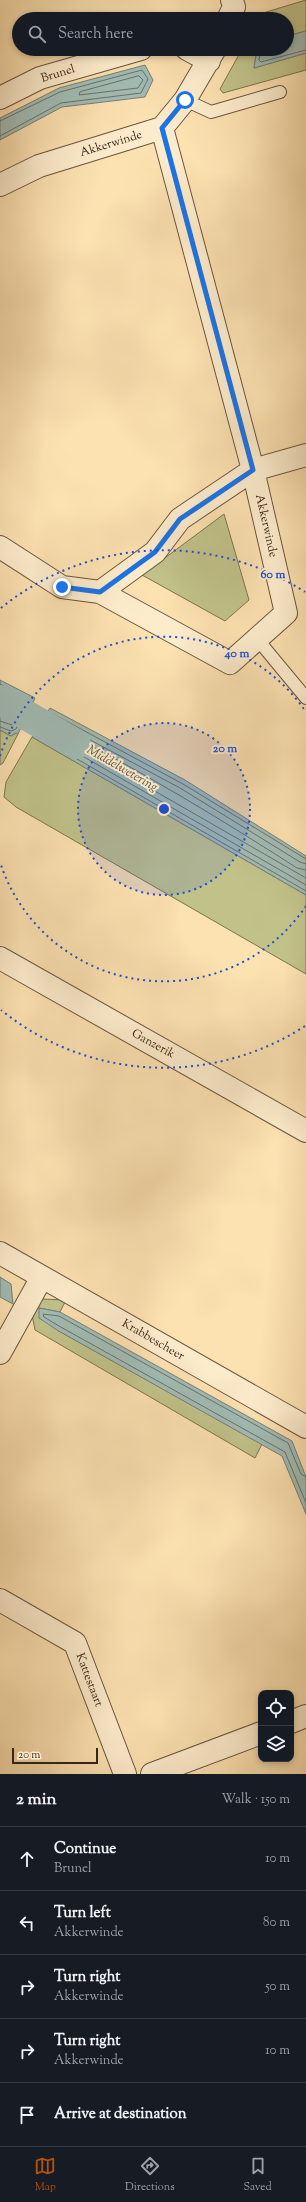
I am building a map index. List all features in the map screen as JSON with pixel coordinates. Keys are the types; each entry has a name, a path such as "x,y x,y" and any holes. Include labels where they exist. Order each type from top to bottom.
{"street":[{"path":"232,0 234,7 232,12"},
{"name":"Brunel","path":"0,98 40,78 117,56"},
{"path":"162,128 185,100 211,56"},
{"name":"Akkerwinde","path":"0,185 39,166 162,128 253,470 286,613 258,640 230,663 100,592 62,587 0,547"},
{"path":"100,592 155,552 180,519 253,470 306,455"},
{"name":"Ganzerik","path":"0,958 306,1131"},
{"name":"Krabbescheer","path":"0,1253 306,1427"},
{"path":"0,1353 42,1277"},
{"name":"Kattestaart","path":"0,1600 75,1644 125,1774"},
{"path":"294,1721 306,1716"},
{"path":"152,1774 258,1734"}],"lane":[{"path":"185,100 210,112 280,92"},
{"path":"258,640 306,698"}],"green space":[{"path":"306,0 306,31 294,34 294,12 266,12"},
{"path":"306,53 306,70 223,93 220,89 238,56 256,56 254,68"},
{"path":"224,514 249,600 225,621 142,575"},
{"path":"0,730 11,736 16,733 18,734 3,763 0,765"},
{"path":"32,737 306,895 306,974 16,807 4,797 6,782"},
{"path":"43,1299 66,1300 60,1312 39,1308 57,1330 262,1444 255,1458 35,1330 32,1315"}],"water":[{"path":"306,31 306,53 254,68 256,56 294,56 294,34"},
{"path":"145,65 153,80 145,97 62,107 0,140 0,118 59,88"},
{"path":"0,680 35,698 18,734 16,733 11,736 0,730"},
{"path":"50,708 185,780 306,856 306,895 32,737"},
{"path":"0,1277 11,1284 13,1304 0,1297"},
{"path":"39,1308 60,1312 292,1441 306,1477 306,1514 282,1456 57,1330 39,1318"}],"waterway":[{"name":"Middelwetering","path":"0,700 76,744"}],"route":[{"path":"62,587 100,592 155,552 180,519 253,470 162,128 185,100"}]}
